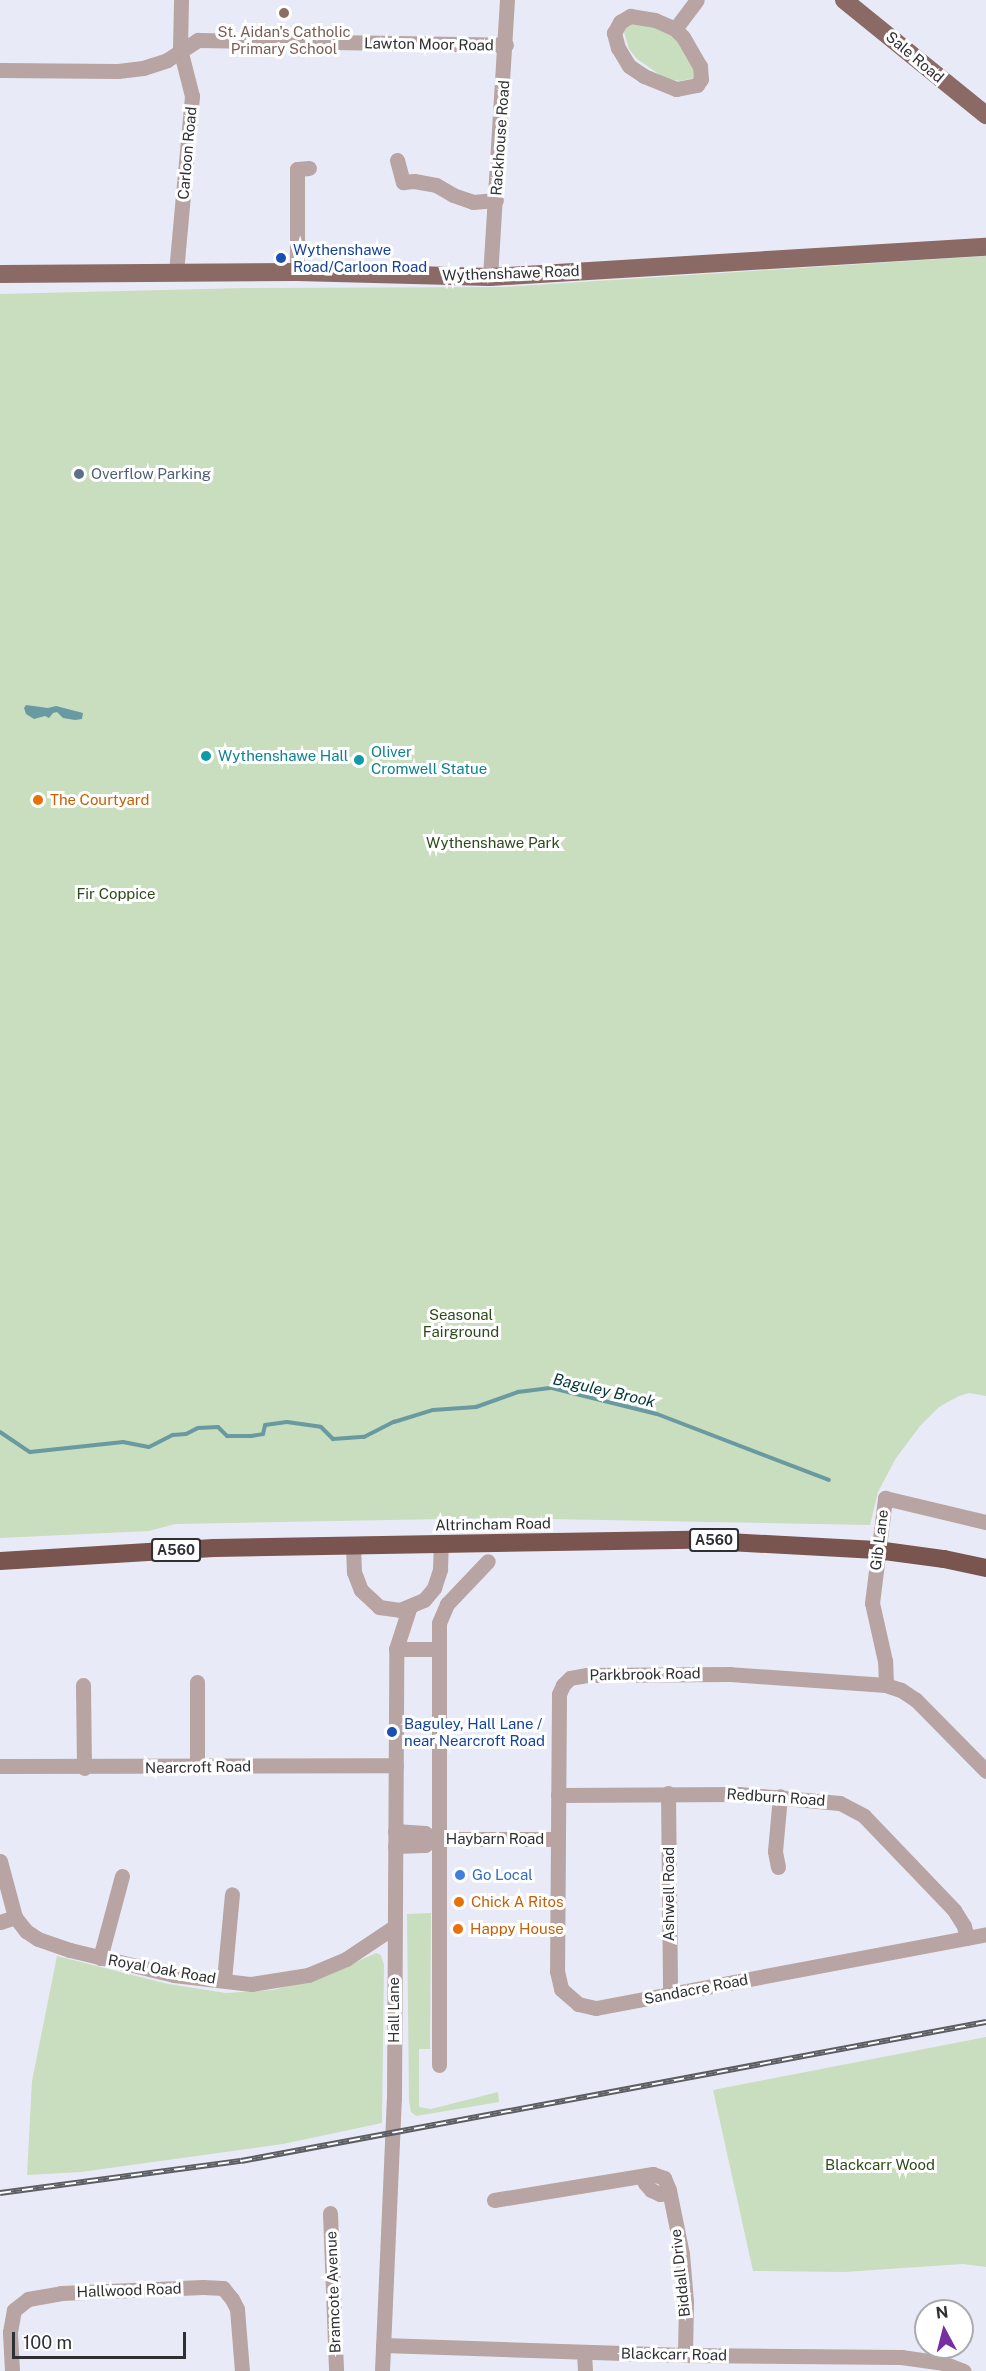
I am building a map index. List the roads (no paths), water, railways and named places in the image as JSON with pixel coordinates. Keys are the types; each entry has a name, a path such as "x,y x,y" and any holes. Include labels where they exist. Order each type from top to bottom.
{"highway":[{"name":"Altrincham Road","path":"0,1562 214,1548 692,1540 877,1550 944,1559 986,1568"}],"main road":[{"name":"Sale Road","path":"844,0 986,115"},
{"name":"Wythenshawe Road","path":"0,274 297,272 490,277 986,247"}],"street":[{"name":"Carloon Road","path":"176,272 192,96 180,49 181,0"},
{"name":"Rackhouse Road","path":"490,277 507,0"},
{"path":"675,29 697,0"},
{"path":"630,16 655,20 675,29 683,37 702,73 697,85 691,88 676,89 644,76 629,66 618,48 614,33 620,22 630,16"},
{"name":"Lawton Moor Road","path":"0,70 118,71 144,68 167,60 180,49 198,40 506,45"},
{"path":"397,160 403,182 414,181 436,185 453,195 473,202 496,200"},
{"path":"297,168 297,272"},
{"name":"Gib Lane","path":"886,1685 885,1661 872,1603 885,1498 986,1522"},
{"path":"353,1545 354,1572 361,1590 373,1604 386,1609 409,1609 424,1600 434,1588 440,1569 441,1543"},
{"path":"439,2065 436,1839 439,1623 442,1610 488,1561"},
{"name":"Hall Lane","path":"382,2371 394,2099 396,1765 396,1646 386,1609"},
{"name":"Hall Lane","path":"396,1646 409,1609"},
{"path":"396,1646 438,1649"},
{"name":"Parkbrook Road","path":"558,1839 559,1699 563,1685 574,1676 730,1674 886,1685"},
{"path":"196,1767 197,1682"},
{"path":"83,1685 84,1768"},
{"path":"886,1685 901,1690 916,1700 986,1771"},
{"name":"Nearcroft Road","path":"0,1766 84,1768 396,1765"},
{"name":"Redburn Road","path":"558,1795 668,1793 780,1796 840,1803 864,1816 954,1910 964,1926 967,1938"},
{"name":"Ashwell Road","path":"668,1793 670,1994"},
{"path":"778,1867 776,1851 780,1796"},
{"name":"Haybarn Road","path":"395,1839 425,1845 436,1839 558,1839"},
{"name":"Sandacre Road","path":"558,1839 557,1971 561,1989 573,2001 589,2008 986,1934"},
{"path":"0,1861 15,1917 0,1922"},
{"path":"100,1958 122,1876"},
{"path":"224,1980 232,1894"},
{"name":"Royal Oak Road","path":"15,1917 38,1939 100,1958 174,1975 250,1984 308,1976 346,1959 394,1927"},
{"name":"Biddall Drive","path":"494,2200 649,2175 664,2178 682,2254 686,2302 685,2355"},
{"name":"Bramcote Avenue","path":"330,2213 336,2371"},
{"name":"Hallwood Road","path":"12,2371 10,2332 14,2310 28,2299 61,2293 203,2287 223,2288 232,2298 237,2309 242,2371"},
{"name":"Blackcarr Road","path":"383,2345 685,2355 901,2357 943,2363 964,2371"},
{"path":"584,2352 585,2371"}],"water":[{"path":"26,705 48,708 56,706 83,713 82,719 63,718 57,712 49,718 45,716 34,719 26,714 24,708"}],"waterway":[{"name":"Baguley Brook","path":"0,1432 30,1452 123,1442 149,1447 173,1435 186,1434 198,1428 218,1427 227,1436 251,1436 263,1434 265,1425 287,1422 321,1427 333,1439 364,1437 394,1422 433,1410 476,1407 518,1392 552,1388 657,1414 829,1480"}],"railway":[{"path":"0,2193 241,2161 986,2022"}],"place":[{"name":"St. Aidan's Catholic Primary School","path":"284,13"},
{"name":"Wythenshawe Road/Carloon Road","path":"281,258"},
{"name":"Overflow Parking","path":"79,474"},
{"name":"Wythenshawe Hall","path":"206,756"},
{"name":"Oliver Cromwell Statue","path":"359,760"},
{"name":"The Courtyard","path":"38,800"},
{"name":"Baguley, Hall Lane / near Nearcroft Road","path":"392,1732"},
{"name":"Go Local","path":"460,1875"},
{"name":"Chick A Ritos","path":"459,1902"},
{"name":"Happy House","path":"458,1929"}],"park label":[{"name":"Wythenshawe Park","path":"493,843"},
{"name":"Fir Coppice","path":"116,894"},
{"name":"Seasonal Fairground","path":"461,1322"},
{"name":"Blackcarr Wood","path":"880,2165"}]}
